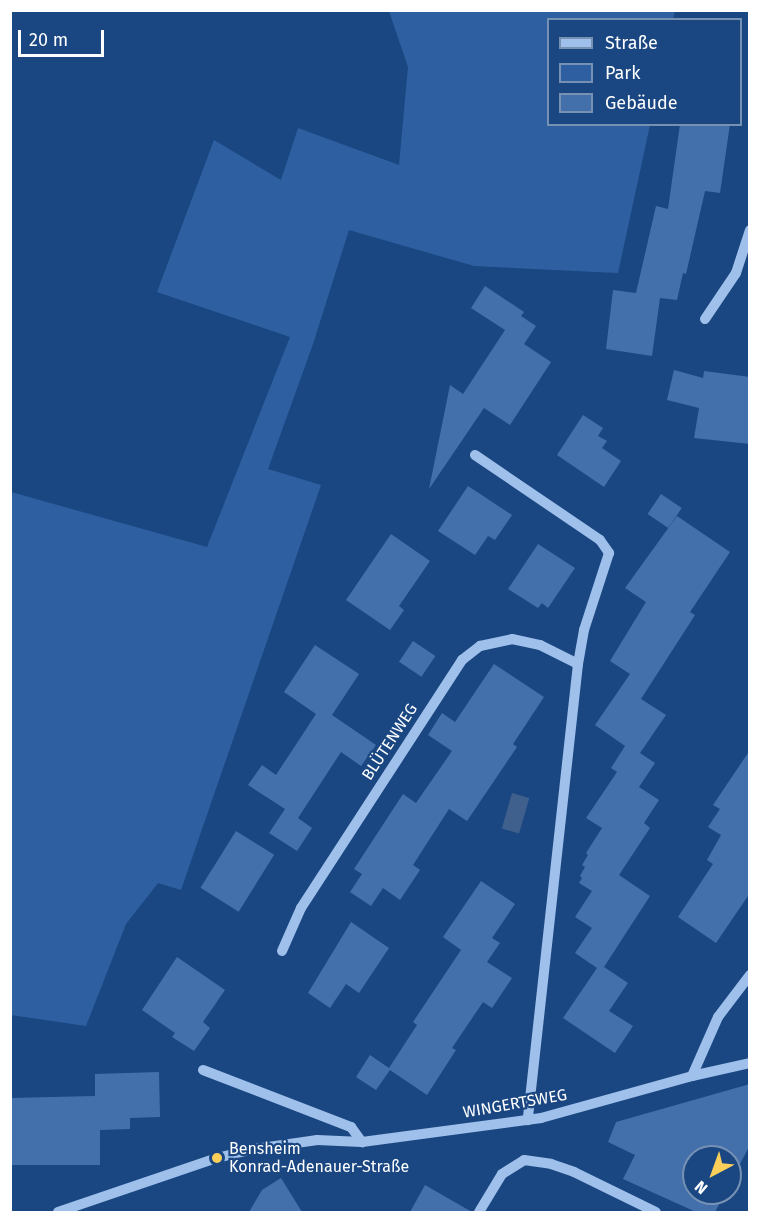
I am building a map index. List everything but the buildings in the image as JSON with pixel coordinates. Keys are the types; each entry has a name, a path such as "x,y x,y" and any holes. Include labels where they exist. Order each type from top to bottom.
{"street":[{"path":"705,320 736,273 750,230"},
{"path":"475,455 600,540 609,553 584,630 578,664 528,1120"},
{"name":"BLÜTENWEG","path":"282,951 301,908 462,660 480,646 512,639 540,645 578,664"},
{"path":"692,1076 718,1017 750,975"},
{"name":"WINGERTSWEG","path":"58,1212 218,1158 287,1142 317,1140 362,1142 528,1120 692,1076 750,1063"},
{"path":"203,1070 351,1127 362,1142"},
{"path":"479,1212 502,1174 524,1160 551,1164 574,1172 656,1212"}],"green space":[{"path":"389,11 675,11 673,18 547,18 547,126 650,126 618,273 474,266 349,230 313,344 268,469 321,485 181,890 158,883 126,924 86,1026 11,1015 11,492 207,547 290,337 157,292 214,140 281,180 298,128 399,165 408,67"}],"shaded area":[{"path":"512,793 529,798 519,834 502,829"}],"place":[{"name":"Bensheim Konrad-Adenauer-Straße","path":"217,1158"}]}
